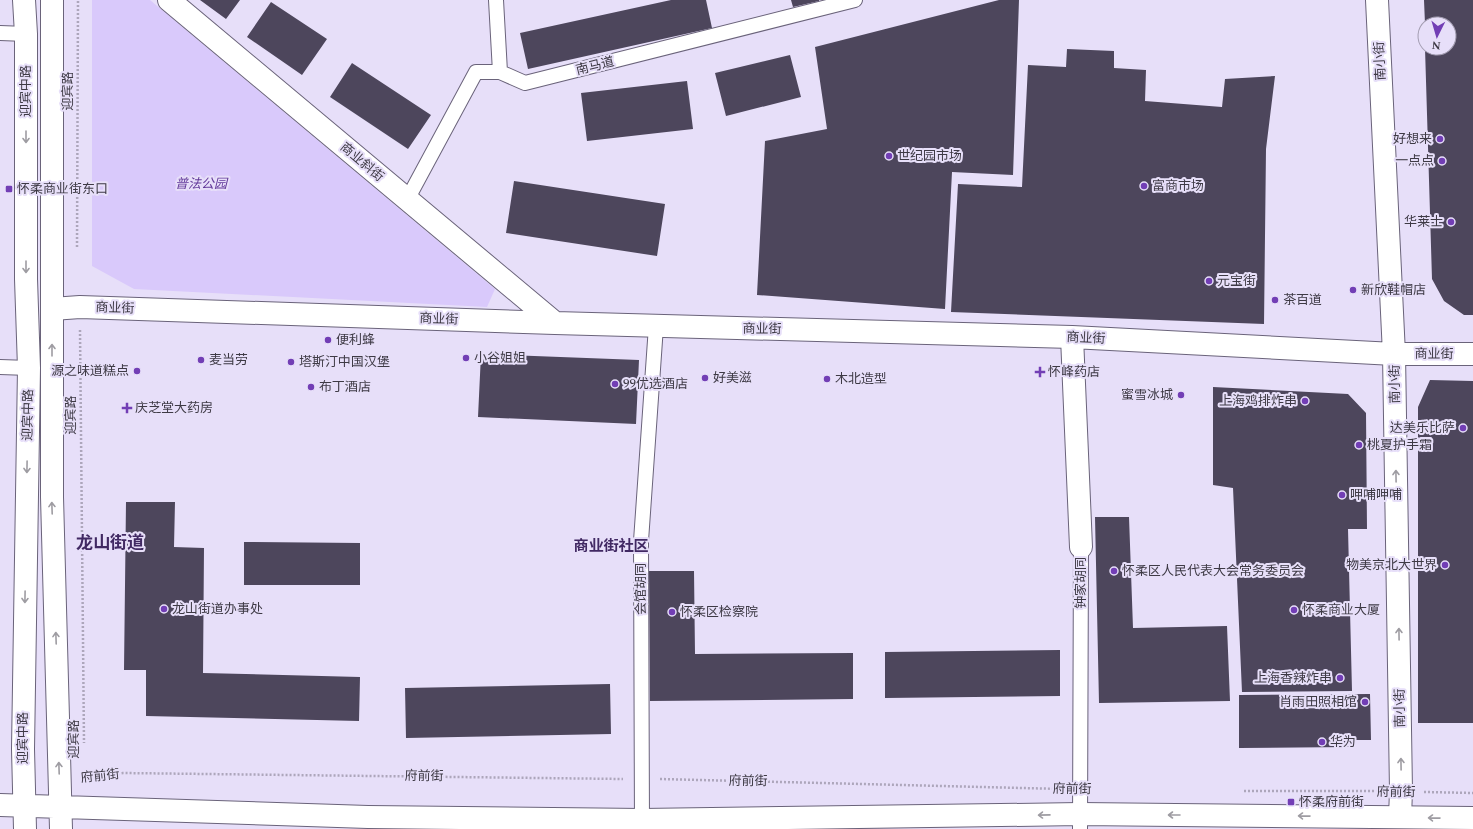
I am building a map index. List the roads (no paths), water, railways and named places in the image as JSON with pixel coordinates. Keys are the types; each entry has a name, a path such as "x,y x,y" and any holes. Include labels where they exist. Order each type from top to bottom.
{"main road":[{"name":"迎宾中路","path":"24,0 26,34 26,271 29,368 22,749 25,829"},
{"name":"迎宾中路","path":"52,0 52,497 61,829"},
{"name":"商业斜街","path":"169,0 555,323"},
{"name":"南小街","path":"1378,0 1394,354 1401,792 1400,817"},
{"name":"商业街","path":"52,309 80,307 555,323 1072,337 1394,354 1473,354"},
{"name":"钟家胡同","path":"1072,337 1081,547"},
{"name":"府前街","path":"0,805 368,818 642,824 1080,822 1332,823 1400,817 1473,818"}],"lane":[{"path":"496,0 500,72"},
{"name":"南马道","path":"407,200 476,72 500,72 525,83 855,0"},
{"path":"0,33 26,34"},
{"name":"会馆胡同","path":"642,824 641,541 656,326"},
{"path":"0,367 29,368"},
{"name":"钟家胡同","path":"1080,822 1081,547"}],"place":[{"name":"好想来","path":"1440,139"},
{"name":"世纪园市场","path":"889,156"},
{"name":"一点点","path":"1442,161"},
{"name":"富商市场","path":"1144,186"},
{"name":"怀柔商业街东口","path":"9,189"},
{"name":"华莱士","path":"1451,222"},
{"name":"元宝街","path":"1209,281"},
{"name":"新欣鞋帽店","path":"1353,290"},
{"name":"茶百道","path":"1275,300"},
{"name":"便利蜂","path":"328,340"},
{"name":"小谷姐姐","path":"466,358"},
{"name":"麦当劳","path":"201,360"},
{"name":"塔斯汀中国汉堡","path":"291,362"},
{"name":"源之味道糕点","path":"137,371"},
{"name":"怀峰药店","path":"1040,372"},
{"name":"好美滋","path":"705,378"},
{"name":"木北造型","path":"827,379"},
{"name":"99优选酒店","path":"615,384"},
{"name":"布丁酒店","path":"311,387"},
{"name":"蜜雪冰城","path":"1181,395"},
{"name":"上海鸡排炸串","path":"1305,401"},
{"name":"庆芝堂大药房","path":"127,408"},
{"name":"达美乐比萨","path":"1463,428"},
{"name":"桃夏护手霜","path":"1359,445"},
{"name":"呷哺呷哺","path":"1342,495"},
{"name":"物美京北大世界","path":"1445,565"},
{"name":"怀柔区人民代表大会常务委员会","path":"1114,571"},
{"name":"龙山街道办事处","path":"164,609"},
{"name":"怀柔商业大厦","path":"1294,610"},
{"name":"怀柔区检察院","path":"672,612"},
{"name":"上海香辣炸串","path":"1340,678"},
{"name":"肖雨田照相馆","path":"1365,702"},
{"name":"华为","path":"1322,742"},
{"name":"怀柔府前街","path":"1291,802"}],"district":[{"name":"龙山街道","path":"110,543"},
{"name":"商业街社区","path":"611,546"}],"park label":[{"name":"普法公园","path":"201,184"}]}
